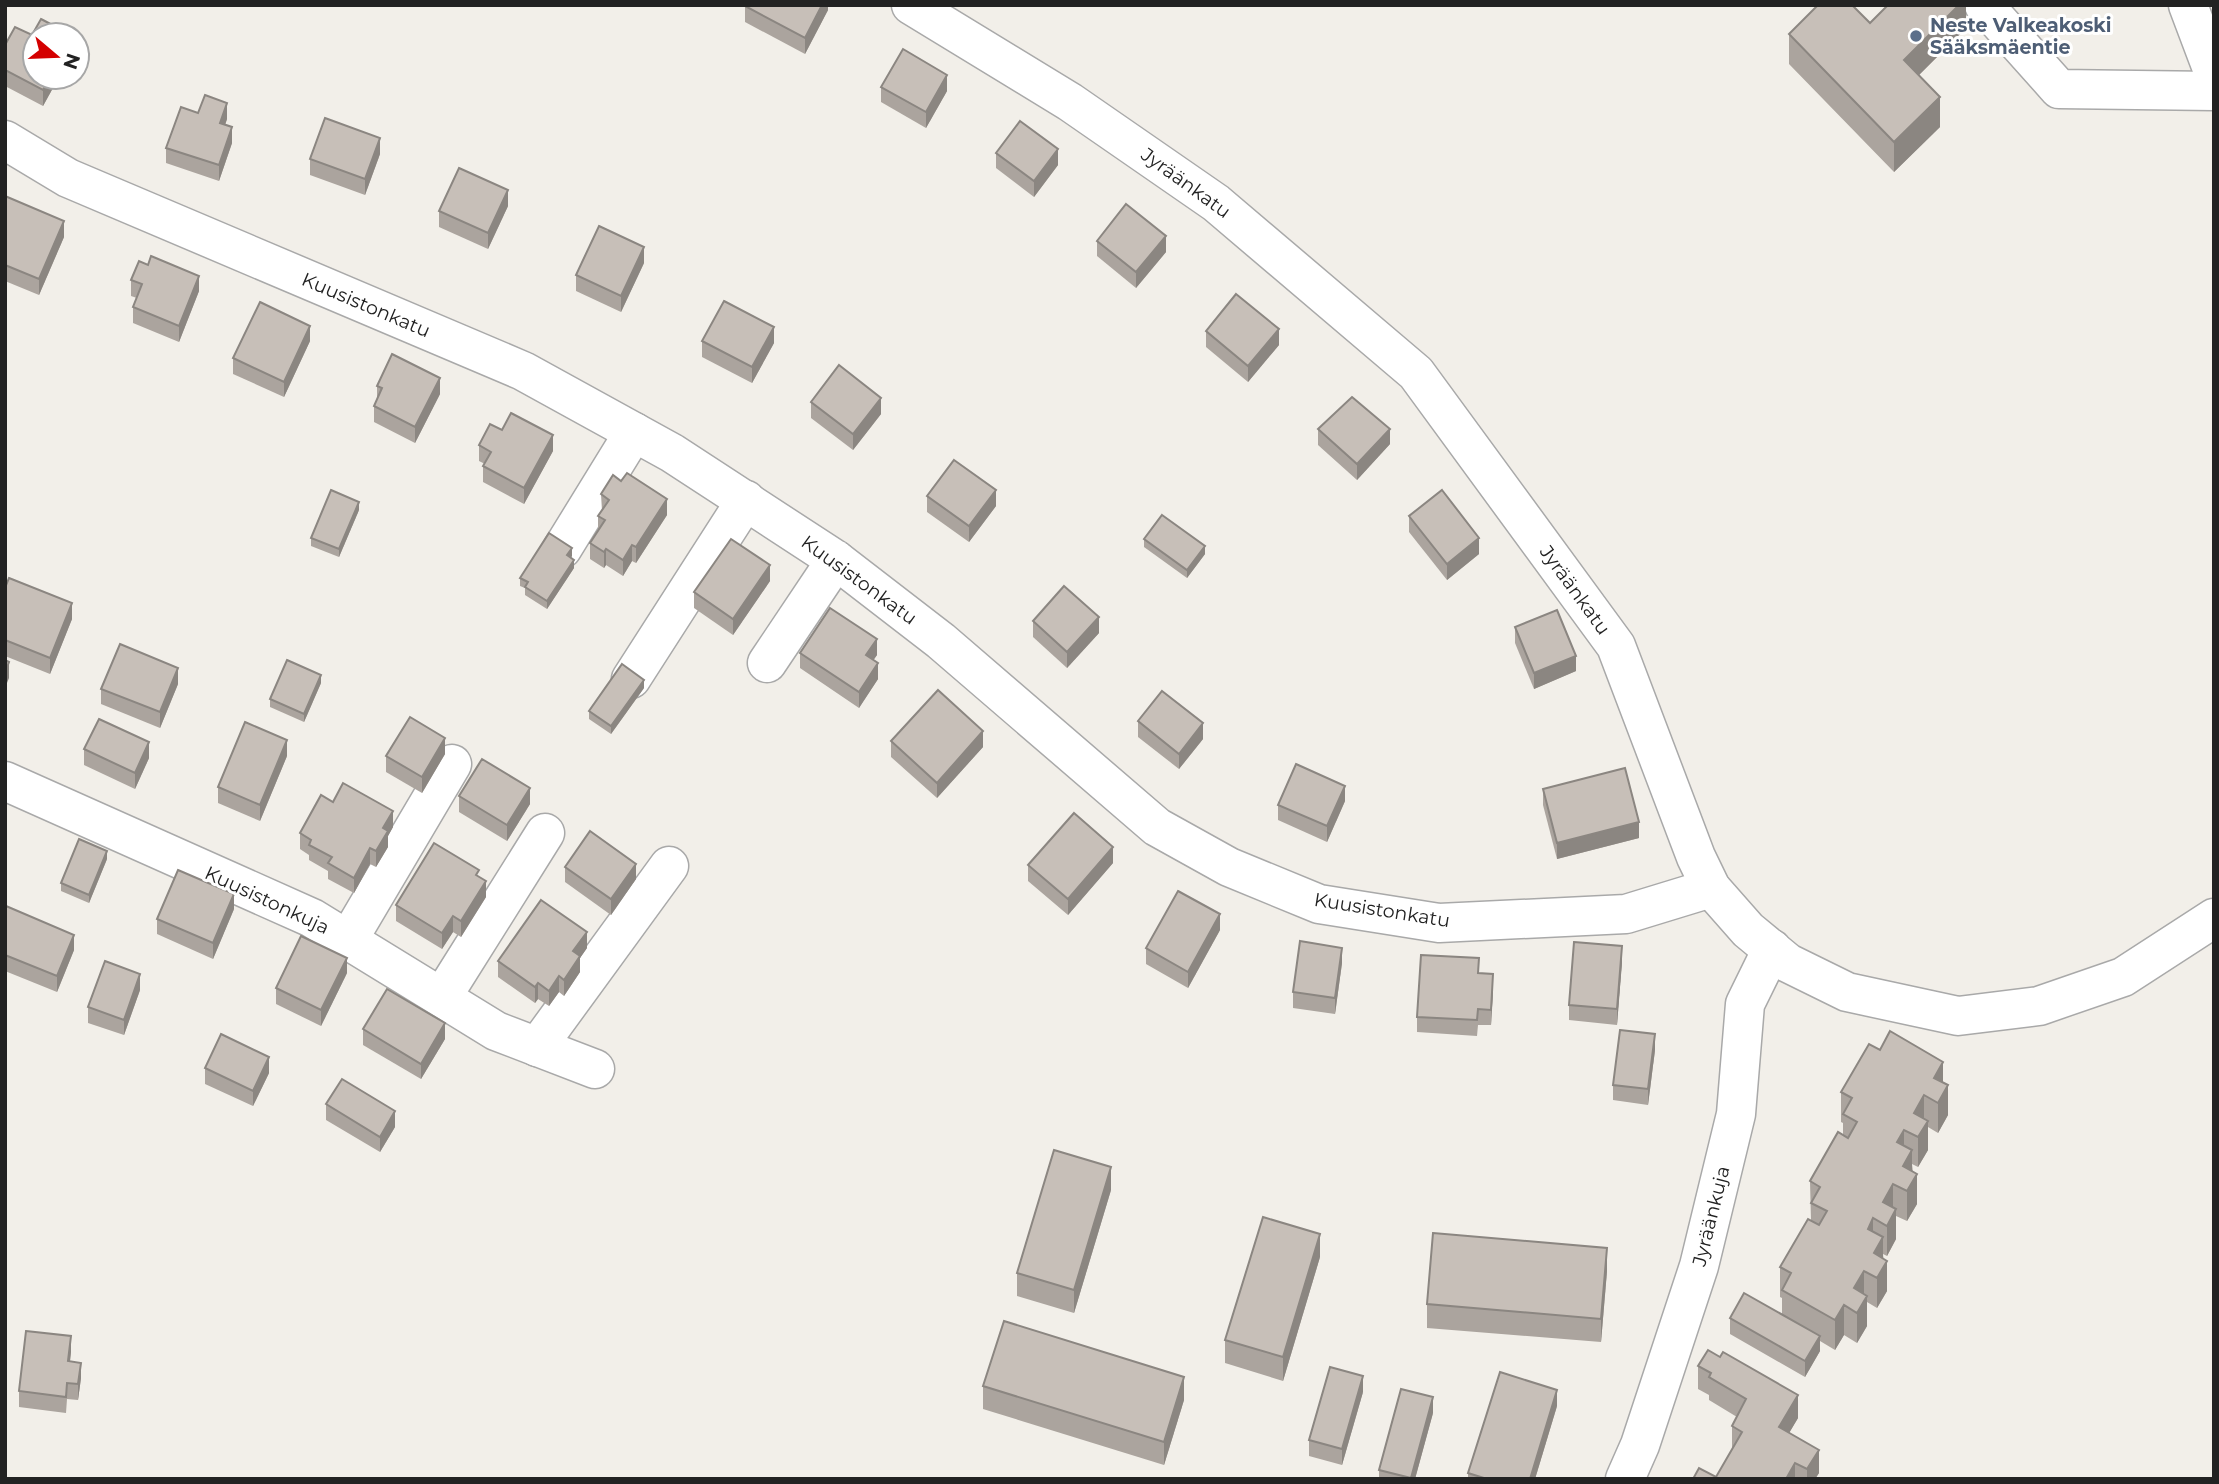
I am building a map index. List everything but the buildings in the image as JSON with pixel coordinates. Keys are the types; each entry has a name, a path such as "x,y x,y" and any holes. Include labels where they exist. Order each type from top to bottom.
{"street":[{"name":"Jyräänkatu","path":"911,5 1070,102 1216,202 1416,373 1616,646 1696,857 1711,888 1748,930 1788,963 1847,992 1958,1016 2039,1006 2123,977 2214,918"},
{"path":"1984,5 2059,89 2214,91"},
{"path":"2188,5 2214,74"},
{"name":"Kuusistonkatu","path":"5,140 68,178 523,371 672,453 836,560 941,641 1157,827 1229,867 1319,904 1439,923 1626,914 1711,888"},
{"path":"562,549 634,432"},
{"path":"631,678 746,500"},
{"path":"767,663 836,560"},
{"path":"348,940 452,764"},
{"name":"Kuusistonkuja","path":"5,781 312,918 496,1031 595,1069"},
{"path":"442,998 545,833"},
{"path":"537,1047 669,866"},
{"name":"Jyräänkuja","path":"1625,1479 1640,1445 1699,1266 1736,1114 1745,1004 1772,949"}],"place":[{"name":"Neste Valkeakoski Sääksmäentie","path":"1916,36"}]}
